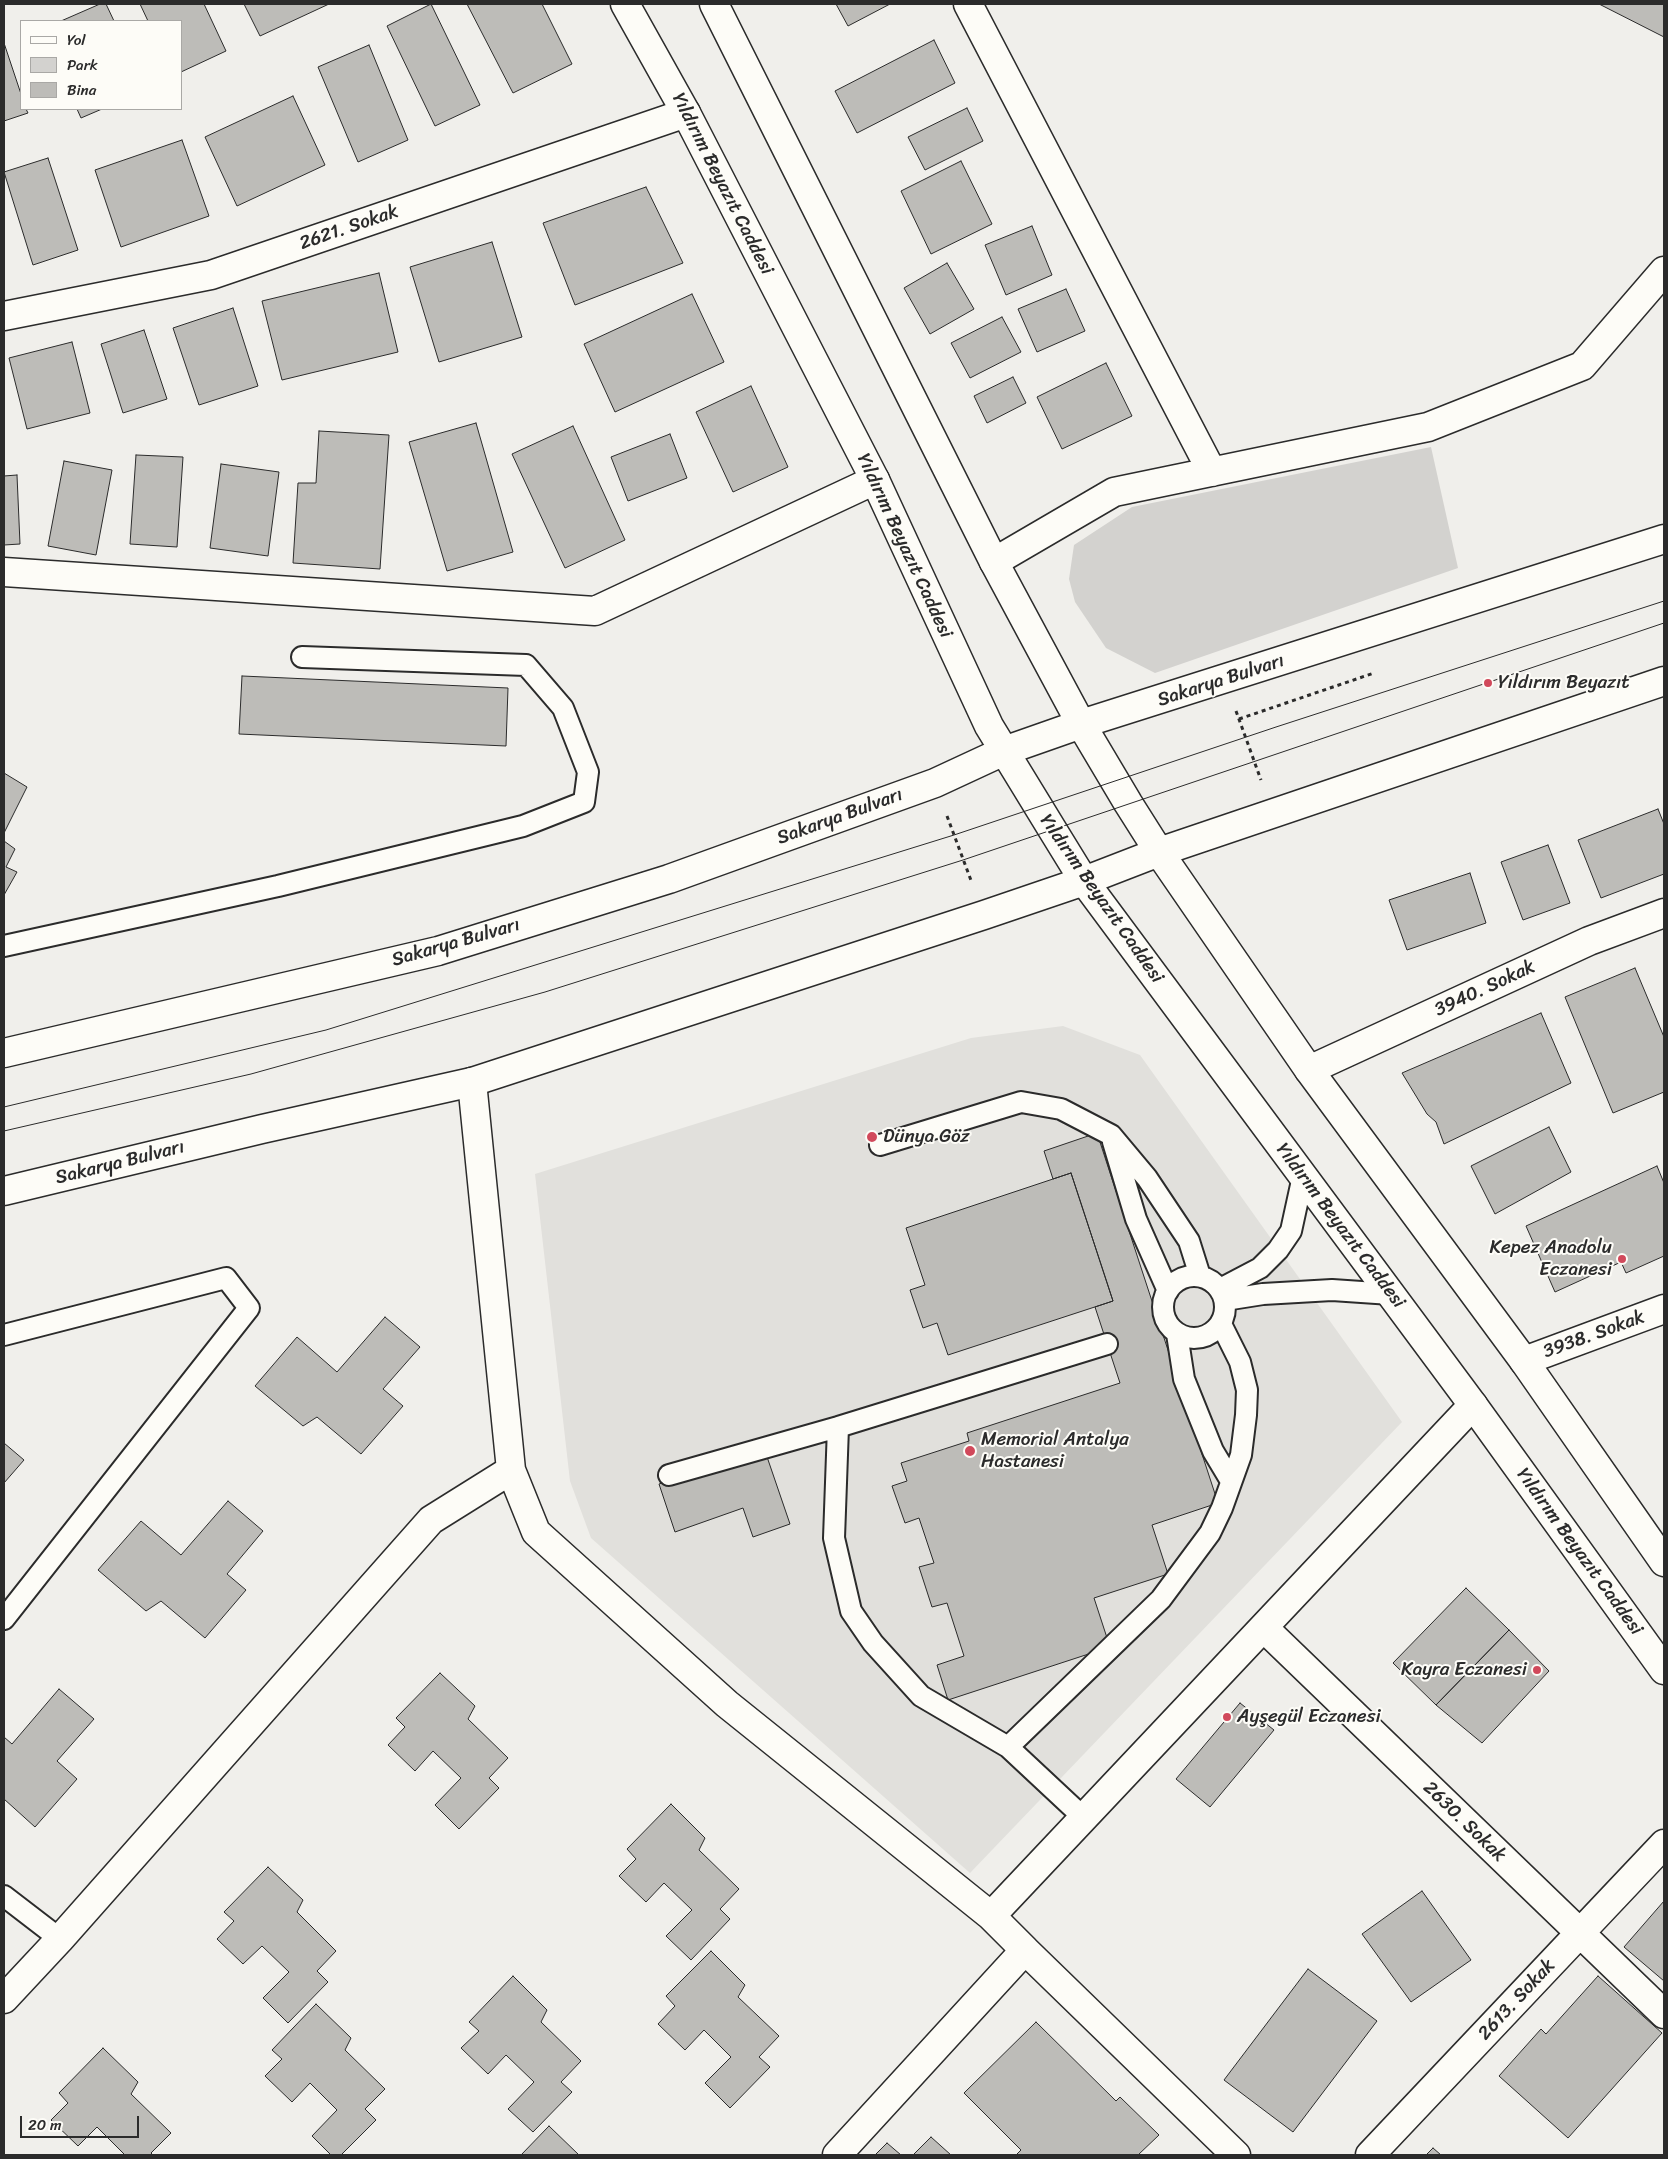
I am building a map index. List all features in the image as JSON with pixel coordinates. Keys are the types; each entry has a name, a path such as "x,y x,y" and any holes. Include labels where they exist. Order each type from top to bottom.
{"street":[{"name":"Yıldırım Beyazıt Caddesi","path":"625,4 686,112 874,480 989,726 1084,881 1473,1405 1664,1670"},
{"path":"714,4 994,562 1080,724 1159,852 1309,1070 1524,1361 1664,1562"},
{"path":"968,4 1212,472"},
{"name":"2621. Sokak","path":"4,316 211,275 686,112"},
{"path":"994,562 1114,492 1428,428 1582,366 1664,271"},
{"path":"4,572 595,611 874,480"},
{"name":"Sakarya Bulvarı","path":"4,1053 438,951 669,879 935,783 1004,751 1080,724 1224,680 1664,539"},
{"name":"Sakarya Bulvarı","path":"4,1191 262,1129 472,1082 984,915 1084,881 1159,852 1664,681"},
{"name":"3940. Sokak","path":"1309,1070 1589,941 1664,913"},
{"path":"472,1082 511,1470 536,1532 727,1704 992,1916 1236,2155"},
{"name":"3938. Sokak","path":"1524,1361 1664,1309"},
{"path":"992,1916 1473,1405"},
{"path":"4,1999 60,1939 431,1520 511,1470"},
{"name":"2630. Sokak","path":"1264,1628 1664,2014"},
{"name":"2613. Sokak","path":"1370,2155 1664,1844"},
{"path":"837,2155 1025,1950"}],"lane":[{"path":"4,946 278,886 523,826 584,802 588,772 563,708 526,665 302,657"},
{"path":"880,1144 1021,1102 1061,1110 1110,1135 1147,1178 1189,1242 1200,1276"},
{"path":"1110,1135 1136,1219 1168,1291"},
{"path":"1222,1295 1260,1268 1278,1250 1291,1231 1303,1176"},
{"path":"1169,1329 1189,1338 1201,1338 1212,1333 1221,1324 1226,1313 1222,1295 1211,1281 1200,1276 1187,1277 1176,1282 1168,1291 1163,1308 1169,1329 1184,1379 1213,1451 1231,1481"},
{"path":"4,1335 226,1278 249,1308 4,1620"},
{"path":"1222,1295 1332,1290 1391,1294"},
{"path":"1008,1747 1161,1599 1210,1533 1222,1508 1240,1455 1247,1390 1240,1362 1221,1324"},
{"path":"669,1475 838,1427 1107,1344"},
{"path":"838,1427 834,1538 851,1611 873,1642 921,1696 1008,1747 1084,1818"},
{"path":"4,1896 60,1939"}],"path":[{"path":"1239,719 1374,672"},
{"path":"1224,680 1273,813"},
{"path":"935,783 984,915"}],"shaded area":[{"name":"Memorial Antalya Hastanesi","path":"1063,1026 1140,1055 1402,1422 970,1873 591,1538 570,1481 535,1174 971,1038"}],"green space":[{"path":"1431,447 1458,568 1155,673 1106,648 1075,602 1069,579 1074,545 1132,507"}],"building":[{"path":"100,4 106,4 114,20 63,20"},
{"path":"140,4 204,4 226,51 182,72 182,20 148,20"},
{"path":"244,4 329,4 260,36"},
{"path":"431,4 480,105 435,126 387,26"},
{"path":"467,4 542,4 572,64 513,93"},
{"path":"836,4 890,4 848,26"},
{"path":"1599,4 1664,4 1664,37"},
{"path":"934,40 955,83 857,133 835,91"},
{"path":"4,43 20,91 20,110 26,110 28,113 4,121"},
{"path":"369,45 408,140 358,162 318,67"},
{"path":"293,96 325,165 237,206 205,137"},
{"path":"967,108 983,141 925,170 908,137"},
{"path":"77,110 100,110 81,118"},
{"path":"182,140 209,216 121,247 95,170"},
{"path":"48,158 78,250 33,265 4,172"},
{"path":"961,161 992,224 931,254 901,191"},
{"path":"646,187 683,263 575,305 543,223"},
{"path":"1032,226 1052,275 1006,295 985,245"},
{"path":"492,242 522,337 439,362 410,267"},
{"path":"947,263 974,309 930,334 904,288"},
{"path":"379,273 398,352 282,380 262,301"},
{"path":"1066,289 1085,331 1037,352 1018,309"},
{"path":"692,294 724,362 615,412 584,344"},
{"path":"233,308 258,386 199,405 173,328"},
{"path":"1002,317 1021,352 970,378 951,343"},
{"path":"144,330 167,399 123,413 101,344"},
{"path":"72,342 90,413 27,429 9,358"},
{"path":"1106,363 1132,416 1062,449 1037,397"},
{"path":"1013,377 1026,403 987,423 974,396"},
{"path":"751,386 788,467 733,492 696,412"},
{"path":"476,423 513,552 447,571 409,442"},
{"path":"573,426 625,540 565,568 512,454"},
{"path":"319,431 389,435 380,569 293,563 298,483 316,483"},
{"path":"670,434 687,478 628,501 611,457"},
{"path":"136,455 183,457 177,547 130,544"},
{"path":"64,461 112,470 96,555 48,546"},
{"path":"221,464 279,472 268,556 210,548"},
{"path":"17,475 20,544 4,545 4,476"},
{"path":"242,676 508,688 506,746 239,734"},
{"path":"4,773 27,787 4,833"},
{"path":"1658,809 1664,824 1664,874 1601,898 1578,840"},
{"path":"4,841 15,849 6,867 17,872 4,895"},
{"path":"1548,845 1570,903 1523,920 1501,862"},
{"path":"1470,873 1486,923 1407,950 1389,900"},
{"path":"1635,968 1664,1037 1664,1092 1613,1113 1565,997"},
{"path":"1541,1013 1571,1083 1444,1144 1436,1122 1427,1114 1402,1073"},
{"path":"1549,1127 1571,1172 1495,1214 1471,1166"},
{"path":"1097,1133 1218,1503 1152,1525 1168,1574 1094,1598 1110,1647 948,1700 937,1665 964,1656 947,1603 932,1607 919,1567 934,1563 919,1518 905,1523 892,1486 907,1481 901,1463 969,1441 967,1433 1120,1383 1095,1307 1113,1301 1071,1173 1053,1179 1044,1151"},
{"path":"1657,1166 1664,1183 1664,1256 1626,1273 1621,1262 1555,1292 1526,1226"},
{"path":"1071,1173 1113,1301 948,1355 937,1323 923,1328 910,1290 925,1285 906,1228"},
{"path":"385,1317 420,1347 383,1389 403,1406 361,1454 317,1417 303,1426 255,1386 297,1337 337,1372"},
{"path":"4,1443 24,1460 4,1483"},
{"path":"764,1448 790,1524 753,1537 743,1508 675,1532 659,1484"},
{"path":"228,1501 263,1531 227,1574 246,1590 205,1638 161,1601 146,1611 98,1570 141,1521 181,1555"},
{"path":"1466,1588 1509,1630 1436,1705 1393,1663"},
{"path":"1509,1630 1549,1671 1482,1743 1436,1705"},
{"path":"440,1673 475,1706 468,1719 508,1758 489,1778 499,1788 459,1829 435,1805 461,1778 433,1751 415,1771 388,1745 405,1727 396,1718"},
{"path":"59,1689 94,1719 57,1761 77,1779 35,1827 4,1799 4,1737 12,1744"},
{"path":"1240,1703 1274,1730 1210,1807 1176,1779"},
{"path":"671,1804 705,1838 699,1850 739,1889 720,1909 730,1919 691,1960 666,1936 692,1910 664,1883 646,1902 619,1876 636,1859 627,1849"},
{"path":"268,1867 303,1900 297,1912 336,1951 317,1971 328,1982 288,2023 263,1998 289,1972 262,1946 243,1964 217,1939 234,1921 224,1912"},
{"path":"1422,1891 1471,1960 1411,2002 1362,1934"},
{"path":"1664,1901 1664,1981 1624,1947"},
{"path":"711,1951 745,1985 738,1997 779,2036 759,2057 770,2067 730,2108 705,2083 731,2057 704,2030 685,2050 658,2024 675,2006 666,1996"},
{"path":"1308,1969 1377,2021 1293,2132 1224,2080"},
{"path":"513,1976 547,2010 541,2022 581,2061 561,2082 572,2092 533,2132 508,2109 534,2082 506,2055 488,2074 461,2048 479,2031 469,2022"},
{"path":"1598,1976 1662,2033 1568,2138 1499,2076 1541,2029 1546,2034"},
{"path":"316,2004 351,2038 345,2050 385,2089 365,2109 376,2120 341,2155 331,2155 312,2136 337,2110 310,2083 292,2102 265,2076 282,2059 272,2050"},
{"path":"1036,2022 1116,2101 1120,2097 1159,2135 1138,2155 1016,2155 1021,2150 964,2093"},
{"path":"103,2048 138,2082 131,2094 171,2133 151,2153 153,2155 123,2155 97,2127 78,2146 51,2120 68,2103 59,2093"},
{"path":"549,2126 579,2155 521,2155"},
{"path":"931,2137 951,2155 913,2155"},
{"path":"887,2143 901,2155 875,2155"},
{"path":"1433,2148 1441,2155 1426,2155"}],"tram line":[{"path":"4,1107 326,1030 954,835 1276,727 1664,601"},
{"path":"4,1131 251,1074 545,992 963,860 1664,623"}],"place":[{"name":"Yıldırım Beyazıt","path":"1488,683"},
{"name":"Dünya Göz","path":"872,1137"},
{"name":"Kepez Anadolu Eczanesi","path":"1622,1259"},
{"name":"Memorial Antalya Hastanesi","path":"970,1451"},
{"name":"Kayra Eczanesi","path":"1537,1670"},
{"name":"Ayşegül Eczanesi","path":"1227,1717"}]}
